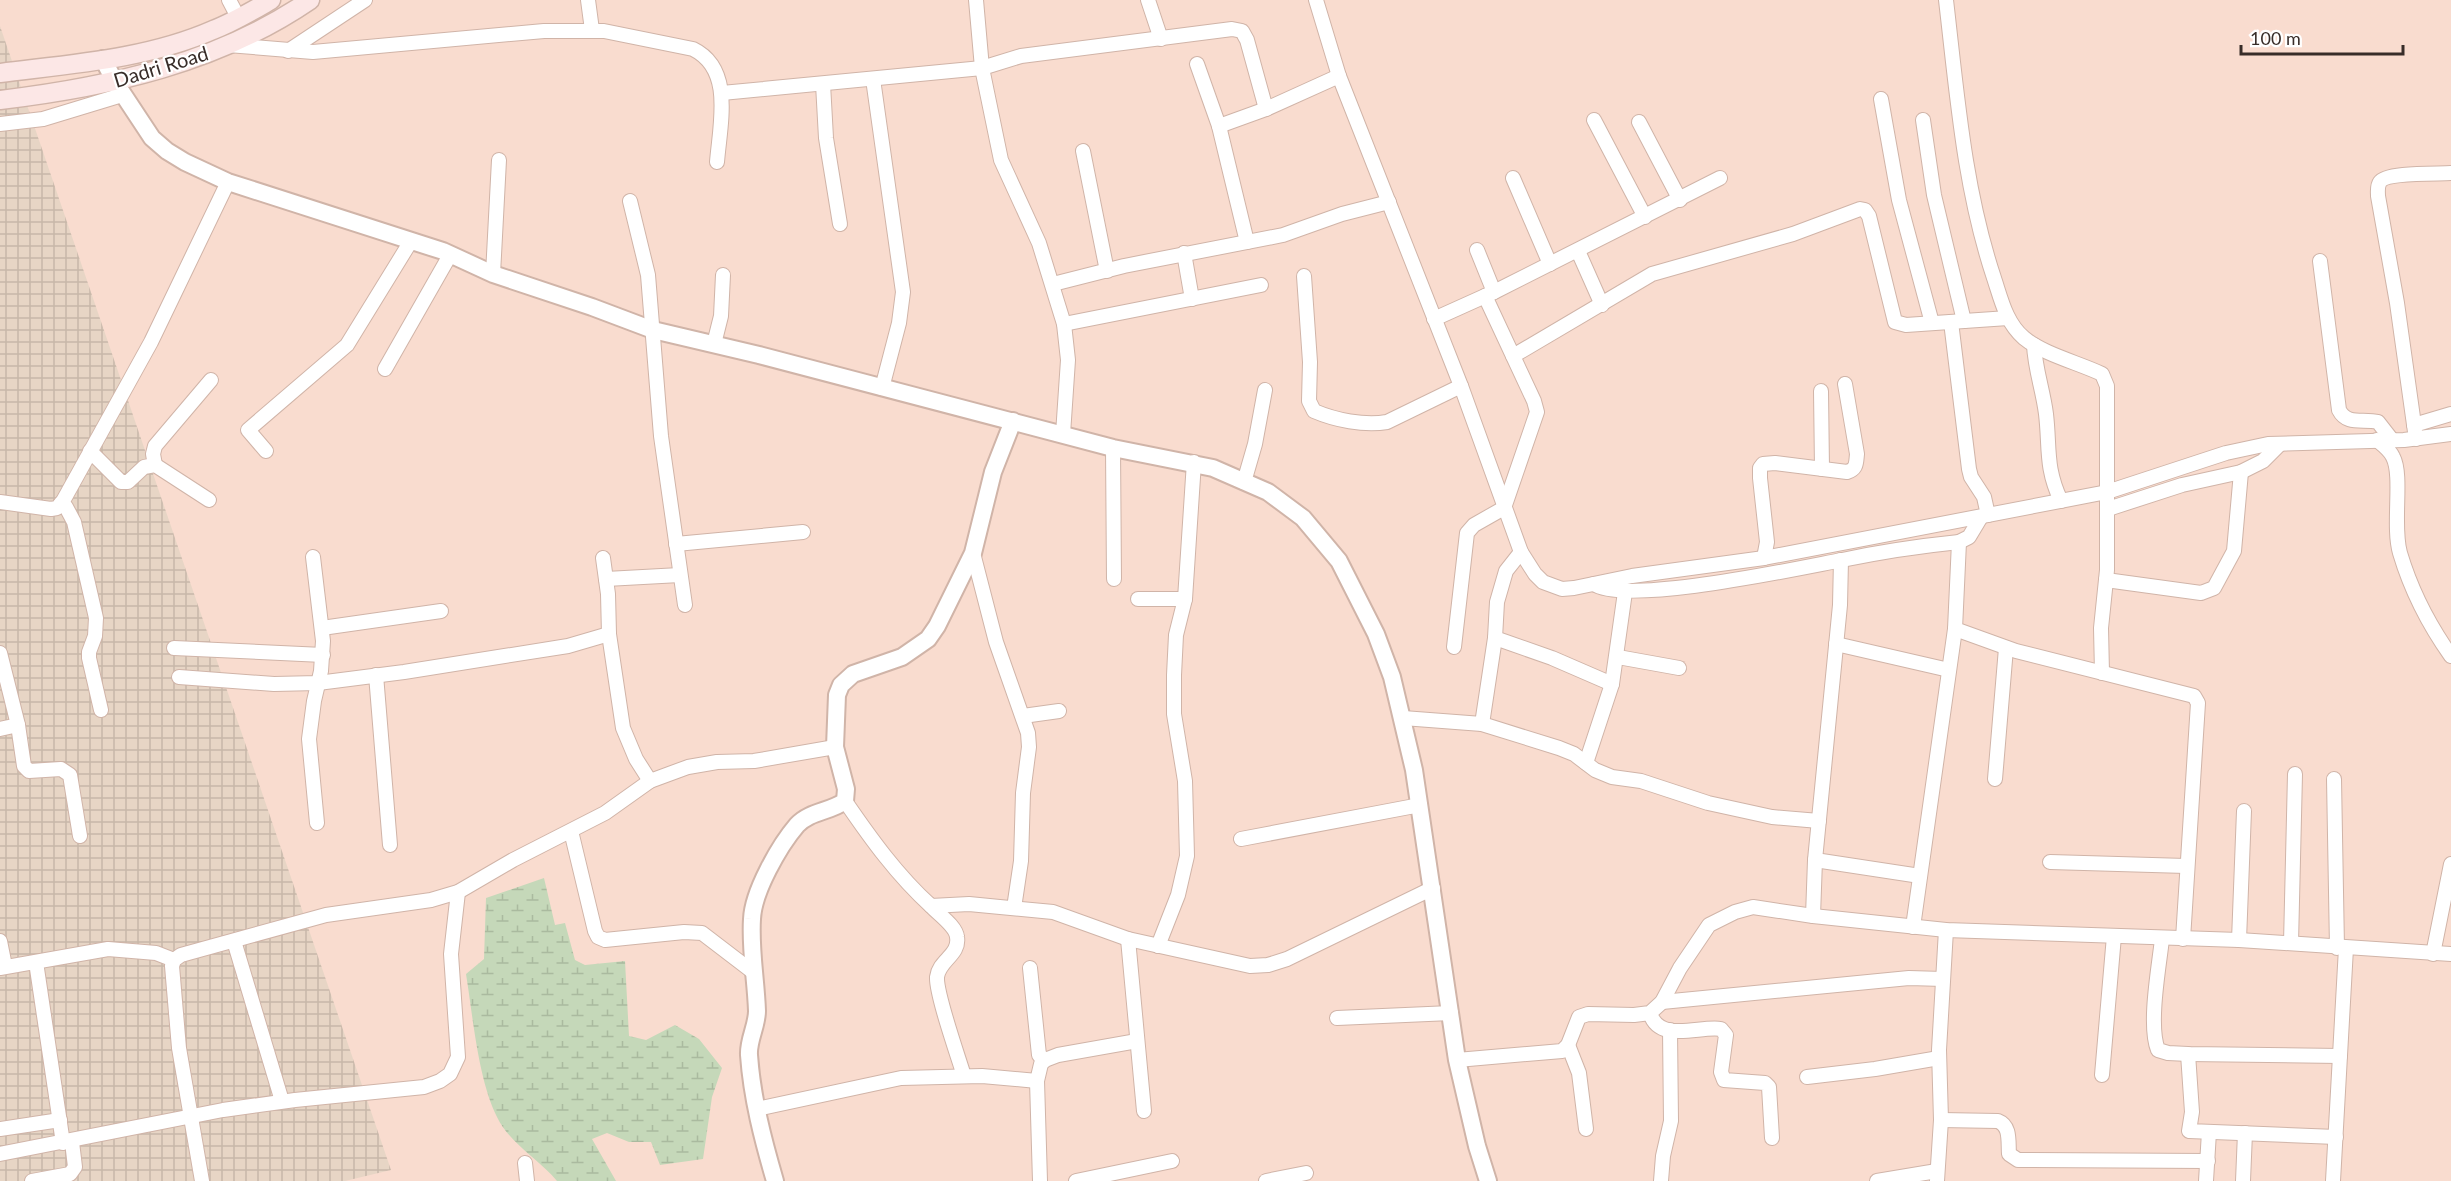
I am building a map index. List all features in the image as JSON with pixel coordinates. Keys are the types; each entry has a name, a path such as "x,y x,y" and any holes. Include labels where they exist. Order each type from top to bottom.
{"main road":[{"name":"Dadri Road","path":"0,73 103,59 186,40 239,19 271,0"},
{"name":"Dadri Road","path":"0,100 119,88 228,45 292,12 310,0"}],"street":[{"path":"229,0 239,19"},
{"path":"288,51 365,0"},
{"path":"588,0 592,30"},
{"path":"976,0 982,68 1001,160 1039,243 1064,324 1068,360 1063,434"},
{"path":"1148,0 1161,39"},
{"path":"1316,0 1340,76 1461,386 1521,552 1534,574 1551,586 1574,588 1632,576 1764,558 2061,501 2106,492 2226,453 2280,444 2392,440 2415,432 2451,414"},
{"path":"1946,0 1966,172 1980,236 2008,318 2023,337 2034,345 2102,374 2107,386 2106,492 2109,509 2101,628 2102,673"},
{"path":"722,93 982,68 1021,56 1232,29 1242,32 1248,40 1266,109"},
{"path":"228,45 313,52 544,31 592,30 693,48 710,61 722,93 717,162"},
{"path":"103,59 152,138 166,151 228,182 411,241 493,274 652,330 1113,448 1194,462 1268,492 1303,518 1339,561 1376,634 1392,677 1420,805 1457,1060 1477,1146 1488,1181"},
{"path":"1197,64 1219,126 1247,242"},
{"path":"1219,126 1266,109 1340,76"},
{"path":"873,79 903,292 899,323 882,388"},
{"path":"823,84 826,138 840,224"},
{"path":"0,124 59,115 119,88"},
{"path":"1881,99 1899,200 1932,323"},
{"path":"1594,120 1645,217"},
{"path":"1594,584 1601,589 1625,592 1714,583 1959,542 1969,537 1984,516 1984,497 1971,477 1969,469 1958,321 1934,195 1923,120"},
{"path":"1639,122 1680,200"},
{"path":"1083,151 1107,271"},
{"path":"493,274 499,160"},
{"path":"2415,432 2378,185 2385,177 2451,173"},
{"path":"1513,178 1550,264"},
{"path":"1434,319 1680,200 1720,178"},
{"path":"0,502 51,509 57,508 61,503 151,342 228,182"},
{"path":"630,201 648,275 661,436 685,606"},
{"path":"1053,284 1184,253 1282,235 1341,214 1389,202"},
{"path":"1513,356 1652,274 1793,234 1860,209 1865,210 1869,216 1895,322 1906,325 2008,318"},
{"path":"266,451 248,430 347,345 411,241"},
{"path":"1454,647 1467,533 1474,525 1504,508 1537,412 1489,294 1477,250"},
{"path":"1578,250 1602,305"},
{"path":"1184,253 1192,299"},
{"path":"385,369 450,255"},
{"path":"2320,261 2339,410 2343,417 2349,420 2378,422 2392,440"},
{"path":"714,345 721,316 723,274"},
{"path":"1304,276 1310,362 1310,401 1314,411 1325,416 1374,424 1387,422 1461,386"},
{"path":"1064,324 1261,285"},
{"path":"2034,345 2035,365 2046,415 2050,472 2061,501"},
{"path":"209,500 156,465 153,454 156,446 211,380"},
{"path":"1764,558 1767,542 1760,468 1763,464 1847,472 1856,466 1857,454 1845,384"},
{"path":"1244,482 1255,444 1265,390"},
{"path":"1821,391 1822,469"},
{"path":"964,1076 937,978 945,961 954,954 958,943 957,934 906,883 845,801 846,789 835,747 837,694 841,685 853,674 903,657 928,639 937,626 973,553 993,471 1013,421"},
{"path":"2415,432 2451,434"},
{"path":"2377,440 2393,456 2396,466 2397,539 2400,553 2411,584 2436,635 2451,656"},
{"path":"2109,509 2182,485 2241,472 2254,467 2280,444"},
{"path":"1113,448 1114,579"},
{"path":"90,451 121,482 128,482 144,467 156,465"},
{"path":"1158,946 1178,895 1187,856 1185,781 1174,714 1176,635 1185,599 1194,462"},
{"path":"2106,580 2201,593 2214,588 2234,551 2241,472"},
{"path":"61,503 66,507 74,522 96,618 95,636 89,658 101,711"},
{"path":"676,544 803,532"},
{"path":"1912,927 1955,629 1959,542"},
{"path":"1482,724 1495,638 1497,602 1506,571 1521,552"},
{"path":"973,553 996,642 1028,733 1021,861 1014,908"},
{"path":"313,557 323,655 309,739 317,823"},
{"path":"603,558 609,634 623,728 636,759 650,781"},
{"path":"1813,916 1815,860 1840,605 1841,560"},
{"path":"606,579 680,575"},
{"path":"1586,763 1612,684 1618,657 1625,592"},
{"path":"1137,599 1185,599"},
{"path":"322,628 441,611"},
{"path":"1955,629 2006,648 2194,696 2198,703 2183,939"},
{"path":"179,677 274,684 318,683 568,646 609,634"},
{"path":"1495,638 1552,658 1612,684"},
{"path":"1836,644 1949,670"},
{"path":"174,648 323,655"},
{"path":"1995,779 2006,648"},
{"path":"0,653 18,725 26,769 29,771 61,769 70,775 80,837"},
{"path":"1618,657 1679,668"},
{"path":"376,675 390,845"},
{"path":"1023,716 1059,711"},
{"path":"1402,718 1482,724 1559,748 1595,770 1612,777 1641,781 1708,803 1772,817 1819,821"},
{"path":"0,729 18,725"},
{"path":"202,1181 179,1048 172,966 174,960 181,956 326,915 431,900 458,892 513,860 605,813 650,781 688,767 717,762 754,761 835,747"},
{"path":"2290,943 2295,774"},
{"path":"2333,1181 2340,1056 2341,948 2334,779"},
{"path":"775,1181 758,1109 749,1055 757,1016 752,917 757,897 774,861 799,823 815,813 835,809 845,801"},
{"path":"1241,839 1420,805"},
{"path":"2239,940 2244,811"},
{"path":"571,831 598,937 605,940 684,932 702,933 753,972"},
{"path":"1815,860 1920,876"},
{"path":"2050,862 2186,866"},
{"path":"2433,954 2451,864"},
{"path":"931,906 969,904 1041,909 1063,914 1128,939 1250,966 1268,965 1287,959 1433,888"},
{"path":"0,1154 282,1101 424,1087 440,1081 450,1074 458,1057 451,954 458,892"},
{"path":"1457,1060 1562,1051 1568,1045 1579,1017 1588,1014 1650,1013 1662,1002 1709,925 1721,917 1748,908 1760,907 1813,916 1946,930 2239,940 2451,954"},
{"path":"1877,1181 1937,1176 1941,1120 1939,1058 1946,930"},
{"path":"2102,1075 2114,936"},
{"path":"1128,939 1144,1111"},
{"path":"2162,939 2154,1024 2155,1043 2158,1050 2188,1054 2340,1056"},
{"path":"0,941 3,967 108,949 156,953 174,960"},
{"path":"234,941 282,1101"},
{"path":"32,1181 70,1174 75,1167 60,1120 36,962"},
{"path":"1030,968 1038,1055 1045,1060"},
{"path":"1662,1002 1909,978 1943,979"},
{"path":"1337,1018 1451,1013"},
{"path":"1650,1013 1654,1022 1670,1030 1680,1032 1717,1028 1724,1032 1726,1035 1721,1072 1724,1080 1765,1083 1769,1087 1772,1138"},
{"path":"1661,1181 1663,1156 1671,1121 1670,1030"},
{"path":"1040,1181 1038,1070 1045,1060 1137,1041"},
{"path":"1568,1045 1579,1073 1586,1129"},
{"path":"2188,1054 2192,1112 2190,1131 2336,1137"},
{"path":"1807,1077 1939,1058"},
{"path":"758,1109 901,1078 964,1076 1037,1081"},
{"path":"0,1129 60,1120"},
{"path":"1941,1120 1998,1121 2004,1124 2007,1128 2009,1154 2018,1160 2208,1161"},
{"path":"2206,1181 2210,1132"},
{"path":"2243,1181 2245,1133"},
{"path":"1076,1181 1172,1161"},
{"path":"525,1163 527,1181"},
{"path":"1266,1181 1305,1172"}],"shaded area":[{"path":"0,26 391,1170 345,1181 0,1181"}],"green space":[{"path":"544,878 555,925 565,923 575,960 585,965 625,961 629,1036 646,1040 675,1025 699,1039 722,1068 712,1097 703,1159 660,1165 651,1142 629,1142 607,1133 592,1139 616,1181 557,1181 509,1135 497,1117 485,1085 466,974 484,959 486,898"}]}
